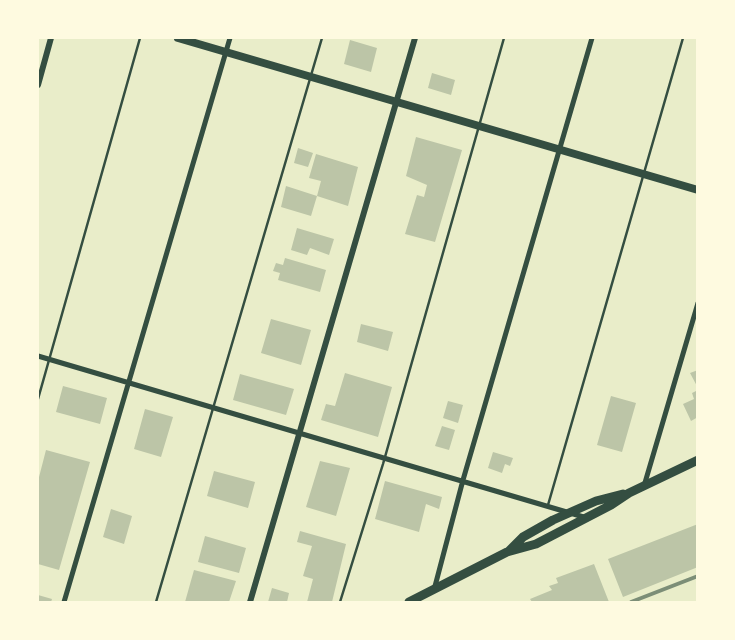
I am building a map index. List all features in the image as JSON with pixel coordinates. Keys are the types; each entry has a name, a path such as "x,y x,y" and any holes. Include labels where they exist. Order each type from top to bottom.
{"highway":[{"path":"409,602 506,552 536,544 587,518 629,493 698,460"},
{"path":"506,552 523,537 570,512 596,501 629,493"}],"main road":[{"path":"178,38 698,190"}],"street":[{"path":"38,85 51,38"},
{"path":"64,602 230,38"},
{"path":"250,602 415,38"},
{"path":"434,590 463,480 558,149 592,38"},
{"path":"644,486 698,303"},
{"path":"38,356 587,518"}],"lane":[{"path":"38,399 140,38"},
{"path":"156,602 322,38"},
{"path":"340,602 384,458 504,38"},
{"path":"548,505 683,38"}],"building":[{"path":"350,40 377,48 371,72 344,64"},
{"path":"432,73 455,80 451,95 428,88"},
{"path":"416,137 462,150 435,242 405,234 417,195 424,197 427,185 406,176"},
{"path":"298,148 313,153 308,167 294,163"},
{"path":"316,154 358,167 348,206 317,196 321,181 309,178"},
{"path":"286,186 317,196 311,216 281,207"},
{"path":"297,228 334,239 329,255 310,248 307,255 291,250"},
{"path":"285,258 326,270 320,292 278,280 280,273 273,271 276,263 283,265"},
{"path":"271,319 311,330 301,365 261,353"},
{"path":"361,324 393,332 388,351 357,342"},
{"path":"698,370 698,388 690,373"},
{"path":"345,373 392,387 378,437 321,420 326,404 335,406"},
{"path":"240,374 294,389 286,415 233,400"},
{"path":"63,386 107,398 100,424 56,412"},
{"path":"698,390 698,417 691,421 683,404 694,399 692,393"},
{"path":"611,396 636,403 622,452 597,445"},
{"path":"448,401 463,405 458,423 443,418"},
{"path":"145,409 173,417 161,457 134,449"},
{"path":"442,426 455,430 449,450 435,446"},
{"path":"46,450 90,462 59,570 38,564 38,481"},
{"path":"493,452 513,458 510,466 505,464 502,473 488,468"},
{"path":"320,461 350,468 336,516 306,507"},
{"path":"214,471 255,482 248,508 207,496"},
{"path":"385,481 442,497 439,509 426,504 419,532 375,519"},
{"path":"111,509 132,516 124,544 103,537"},
{"path":"698,524 698,567 623,597 608,559"},
{"path":"300,531 346,544 332,602 307,602 313,579 303,576 312,546 297,542"},
{"path":"205,536 246,548 239,573 198,562"},
{"path":"594,564 609,602 532,602 530,599 552,590 549,586 558,583 556,578"},
{"path":"194,570 236,581 229,602 185,602"},
{"path":"272,588 289,593 287,602 268,602"},
{"path":"38,595 52,599 51,602 38,602"}],"railway":[{"path":"631,602 698,576"}]}
